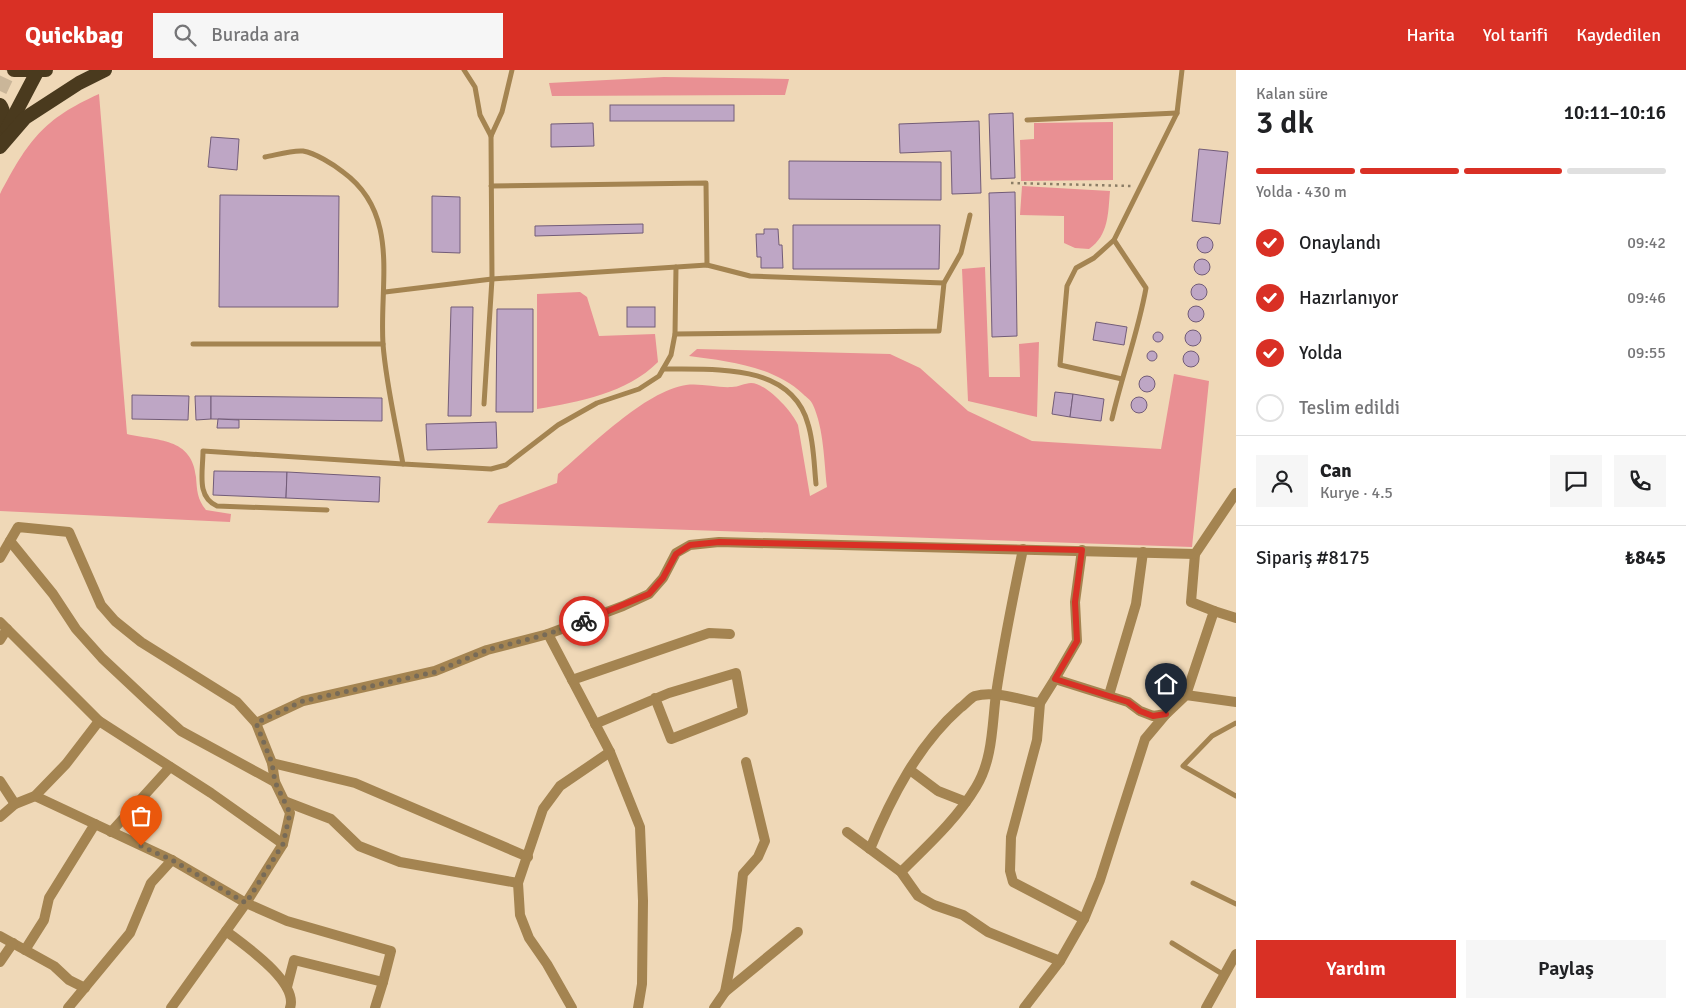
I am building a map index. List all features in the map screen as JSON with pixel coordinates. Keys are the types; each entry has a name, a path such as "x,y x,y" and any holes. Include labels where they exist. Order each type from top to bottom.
{"highway":[{"path":"14,70 48,70"},
{"path":"0,145 38,70"},
{"path":"0,145 24,118 79,83 106,70"},
{"path":"0,105 3,108 3,122 0,134"}],"street":[{"path":"1236,492 1230,504 1195,554 1190,602 1236,618"},
{"path":"0,558 18,527 69,532 101,605 115,621 141,642 236,702 256,723 272,763 275,782 290,813 283,844 246,903 171,1008"},
{"path":"10,541 53,594 76,630 102,658 150,703 181,731 275,782"},
{"path":"256,723 303,701 435,672 487,650 548,634 624,606 649,594 663,578 676,554 690,545 719,542 1195,554"},
{"path":"901,872 954,819 985,768 1022,549"},
{"path":"1082,550 1075,602 1077,641 1040,703 1036,740 1012,837 1010,871 1013,882 1084,919"},
{"path":"1109,696 1136,604 1143,552"},
{"path":"1024,1008 1060,961 1084,919 1100,880 1145,739 1166,714 1186,695 1214,611"},
{"path":"0,640 4,626 99,721 283,844"},
{"path":"548,634 610,752 640,827 643,901 642,984 638,1008"},
{"path":"572,680 709,634 730,634"},
{"path":"596,724 655,698 736,673 743,711 671,739 655,698"},
{"path":"1055,679 1128,702 1140,711 1153,716 1166,714"},
{"path":"870,849 886,810 910,770 939,728 956,712 975,696 996,695 1040,703"},
{"path":"1186,695 1236,702"},
{"path":"0,817 15,804 35,796 66,764 99,721"},
{"path":"572,1008 547,964 529,938 520,915 518,883 543,809 560,786 610,752"},
{"path":"725,992 737,930 743,874 758,857 765,840 746,762"},
{"path":"272,763 355,782 528,857"},
{"path":"111,832 170,767"},
{"path":"910,770 938,791 966,802"},
{"path":"0,781 15,804"},
{"path":"35,796 172,860 246,903 286,921 391,951 375,1008"},
{"path":"284,801 331,819 358,846 400,862 518,883"},
{"path":"26,950 44,920 49,898 95,824"},
{"path":"847,832 901,872 918,896 963,915 988,932 1060,961"},
{"path":"68,1008 130,933 151,883 172,860"},
{"path":"226,931 271,968 287,987 292,1004 290,1008"},
{"path":"714,1008 725,992 798,932"},
{"path":"0,936 54,966 69,980 85,988"},
{"path":"0,962 13,943"},
{"path":"1206,1008 1236,954"},
{"path":"287,987 294,960 383,982"}],"lane":[{"path":"464,70 474,87 480,115 491,136"},
{"path":"484,404 492,279 491,136 502,112 512,70"},
{"path":"1122,379 1060,365 1066,286 1076,268 1094,258 1114,240 1177,113 1182,70"},
{"path":"1027,120 1177,113"},
{"path":"265,157 303,151 335,166 352,178 367,195 382,232 385,292 383,344 403,464"},
{"path":"491,186 706,183 707,265"},
{"path":"675,334 939,331 944,283 960,253 970,215"},
{"path":"1112,419 1122,379 1138,331 1146,288 1114,240"},
{"path":"385,292 492,279 707,265 750,276 944,283"},
{"path":"327,510 218,506 208,502 203,493 203,451 403,464 491,468 506,465 558,425 597,403 639,389 660,376 671,355 675,334 676,267"},
{"path":"193,344 383,344"},
{"path":"664,369 740,371 770,380 786,389 800,403 809,424 816,484"},
{"path":"1236,723 1212,736 1183,766 1236,796"},
{"path":"1193,883 1236,904"},
{"path":"1172,943 1224,975"}],"path":[{"path":"1011,183 1140,187"}],"shaded area":[{"path":"664,77 789,79 785,95 552,96 549,83"},
{"path":"99,94 127,434 171,443 188,454 193,464 198,494 203,506 206,510 231,514 230,522 0,511 0,194 19,160 39,134 64,113"},
{"path":"1113,122 1113,180 1021,181 1020,140 1034,139 1034,123"},
{"path":"1022,186 1110,191 1106,223 1096,243 1089,249 1075,248 1064,243 1064,216 1020,215"},
{"path":"985,267 989,377 1020,377 1019,344 1039,342 1037,417 968,401 962,269"},
{"path":"580,292 587,297 599,336 655,334 658,362 646,373 617,389 586,399 537,409 537,294"},
{"path":"697,349 890,354 920,368 968,411 1032,441 1161,449 1174,374 1209,381 1192,547 487,523 499,505 557,483 558,474 636,409 670,389 686,385 732,387 751,383 757,384 771,393 795,419 798,425 810,496 827,487 819,424 817,414 810,400 791,385 764,371 719,360 689,356"}],"building":[{"path":"610,105 734,105 734,121 610,121"},
{"path":"1013,113 1015,178 991,179 989,114"},
{"path":"979,121 981,193 952,194 951,151 900,153 899,124"},
{"path":"593,123 594,146 551,147 551,124"},
{"path":"211,137 239,139 237,170 208,167"},
{"path":"1199,149 1228,152 1220,224 1192,221"},
{"path":"789,161 941,162 941,200 789,199"},
{"path":"1015,192 1017,336 992,337 989,193"},
{"path":"220,195 339,196 338,307 219,307"},
{"path":"432,196 460,197 460,253 432,252"},
{"path":"643,224 643,233 535,236 535,226"},
{"path":"793,225 940,225 939,269 793,269"},
{"path":"764,229 778,229 779,245 782,245 783,268 761,268 761,257 757,257 756,234 764,234"},
{"path":"1205,237 1213,245 1205,253 1197,245"},
{"path":"1202,259 1210,267 1202,275 1194,267"},
{"path":"1199,284 1207,292 1199,300 1191,292"},
{"path":"1196,306 1204,314 1196,322 1188,314"},
{"path":"451,307 473,307 471,416 448,416"},
{"path":"627,307 655,307 655,327 627,327"},
{"path":"497,309 533,309 533,412 496,412"},
{"path":"1096,322 1127,327 1124,345 1093,340"},
{"path":"1193,330 1201,338 1193,346 1185,338"},
{"path":"1156,332 1160,332 1163,337 1162,341 1156,342 1153,339 1153,335"},
{"path":"1150,351 1154,351 1157,356 1156,360 1150,361 1147,358 1147,354"},
{"path":"1191,351 1199,359 1191,367 1183,359"},
{"path":"1147,376 1155,384 1147,392 1139,384"},
{"path":"1055,392 1073,394 1070,417 1052,414"},
{"path":"1073,394 1104,399 1101,421 1070,417"},
{"path":"132,395 189,396 188,420 132,419"},
{"path":"195,396 211,396 211,419 196,420"},
{"path":"211,396 382,398 382,421 211,419"},
{"path":"1139,397 1147,405 1139,413 1131,405"},
{"path":"218,419 239,420 239,428 217,428"},
{"path":"496,422 497,448 427,450 426,424"},
{"path":"214,471 287,472 286,498 213,495"},
{"path":"287,472 380,477 379,502 286,498"}],"tunnel":[{"path":"0,91 10,70"}],"way so far":[{"path":"141,846 172,860 246,903 283,844 290,813 275,782 272,763 256,723 303,701 435,672 487,650 548,634 584,621"}],"route":[{"path":"584,621 649,594 663,578 676,554 690,545 719,542 1082,550 1075,602 1077,641 1055,679 1128,702 1140,711 1153,716 1166,714"}]}
